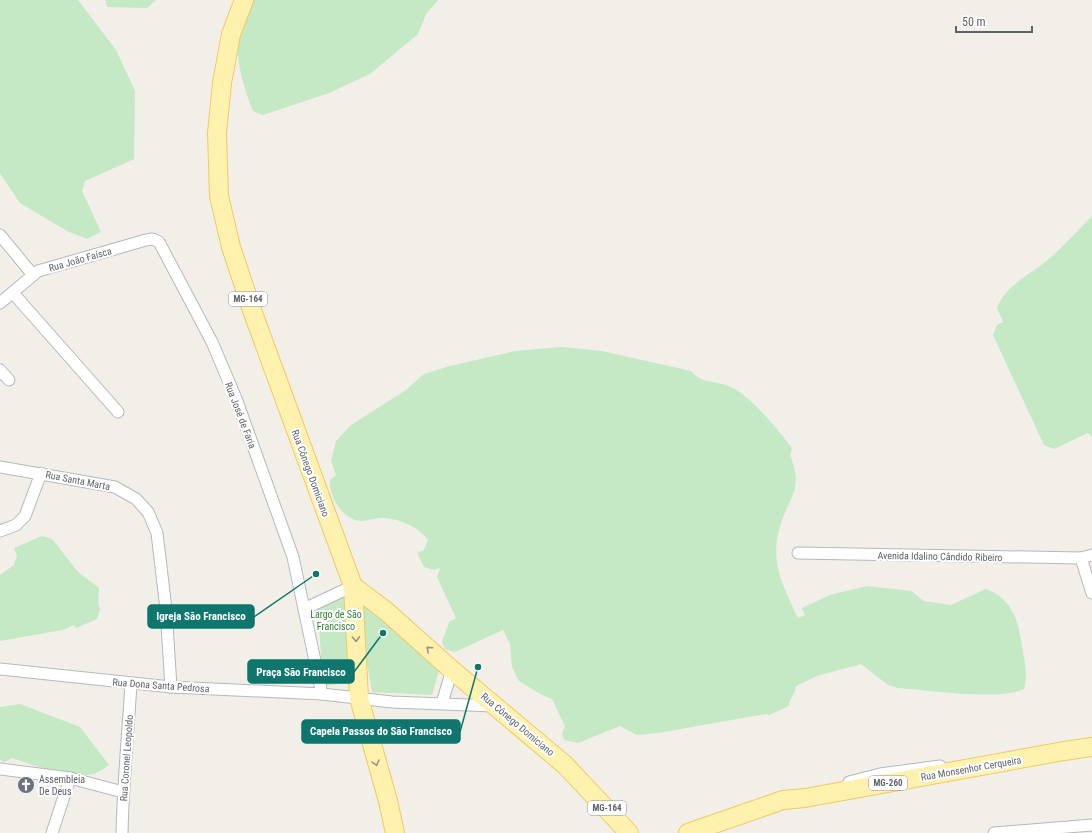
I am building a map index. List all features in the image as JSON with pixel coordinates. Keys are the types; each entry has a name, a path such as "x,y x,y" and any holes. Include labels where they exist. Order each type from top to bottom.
{"main road":[{"name":"Rua Cônego Domiciano","path":"244,0 231,34 222,83 217,133 219,196 231,247 253,313 353,586 386,611 452,670 565,764 629,833"},
{"name":"MG-164","path":"353,586 359,698 388,801 394,829"},
{"name":"Rua Monsenhor Cerqueira","path":"688,833 783,800 805,798 1092,747"}],"street":[{"path":"0,235 33,275"},
{"name":"Rua José de Faria","path":"146,240 153,239 158,242 212,342 237,401 292,557 304,609"},
{"name":"Rua João Faísca","path":"0,303 38,271 146,240"},
{"path":"13,293 118,412"},
{"path":"0,370 9,380"},
{"name":"Rua Santa Marta","path":"0,467 115,487 136,499 148,512 157,533 166,609 171,687"},
{"path":"0,531 16,525 25,516 41,473"},
{"name":"Avenida Idalino Cândido Ribeiro","path":"798,553 1081,558 1092,555"},
{"path":"1081,558 1092,593"},
{"path":"353,586 304,609 322,694 359,698 498,707"},
{"name":"Rua Dona Santa Pedrosa","path":"0,669 131,684 322,694"},
{"path":"442,703 452,670"},
{"name":"Rua Coronel Leopoldo","path":"122,833 123,789 126,770 131,684"},
{"path":"0,769 70,778 123,789"},
{"path":"52,833 70,778"},
{"path":"994,833 1092,825"}],"green space":[{"path":"0,0 78,0 116,50 135,91 134,159 85,181 82,191 101,232 87,239 67,231 20,203 0,173"},
{"path":"105,0 156,0 147,8 107,7"},
{"path":"252,0 438,0 426,14 418,34 370,74 329,93 263,115 253,111 246,92 238,57 237,34 239,25"},
{"path":"1092,216 1092,437 1088,433 1054,449 1044,445 993,335 997,325 1003,322 997,308 1001,300 1013,286 1050,258"},
{"path":"562,347 602,351 691,371 700,378 731,387 739,392 756,406 772,424 792,448 790,455 796,477 793,494 779,530 776,554 777,565 783,586 798,618 805,615 802,608 830,595 867,586 911,591 924,601 951,605 986,589 996,594 1003,600 1014,614 1020,632 1026,670 1024,689 998,694 963,694 898,688 888,685 861,664 817,676 796,686 789,706 769,715 766,714 658,733 637,735 620,726 578,743 564,740 562,734 565,726 552,699 542,695 519,681 512,667 510,644 503,630 455,652 445,649 442,642 449,622 456,618 437,577 440,568 434,570 424,567 417,553 424,550 428,540 424,535 409,524 397,520 382,518 361,521 354,520 343,512 338,506 334,500 330,486 330,480 336,475 331,461 336,441 351,425 406,390 424,374 450,366 515,351"},
{"path":"42,536 52,539 78,572 99,588 98,603 100,609 97,619 76,628 74,625 62,630 0,641 0,575 14,565 17,555 14,548"},
{"name":"Largo de São Francisco","path":"351,591 356,682 323,686 318,607"},
{"path":"356,596 440,667 432,695 372,692"},
{"path":"20,704 80,727 109,765 99,772 74,775 41,768 12,758 5,762 0,760 0,707"}],"place":[{"name":"Igreja São Francisco","path":"316,574"},
{"name":"Praça São Francisco","path":"383,633"},
{"name":"Capela Passos do São Francisco","path":"478,667"},
{"name":"Assembleia De Deus","path":"26,785"}]}
